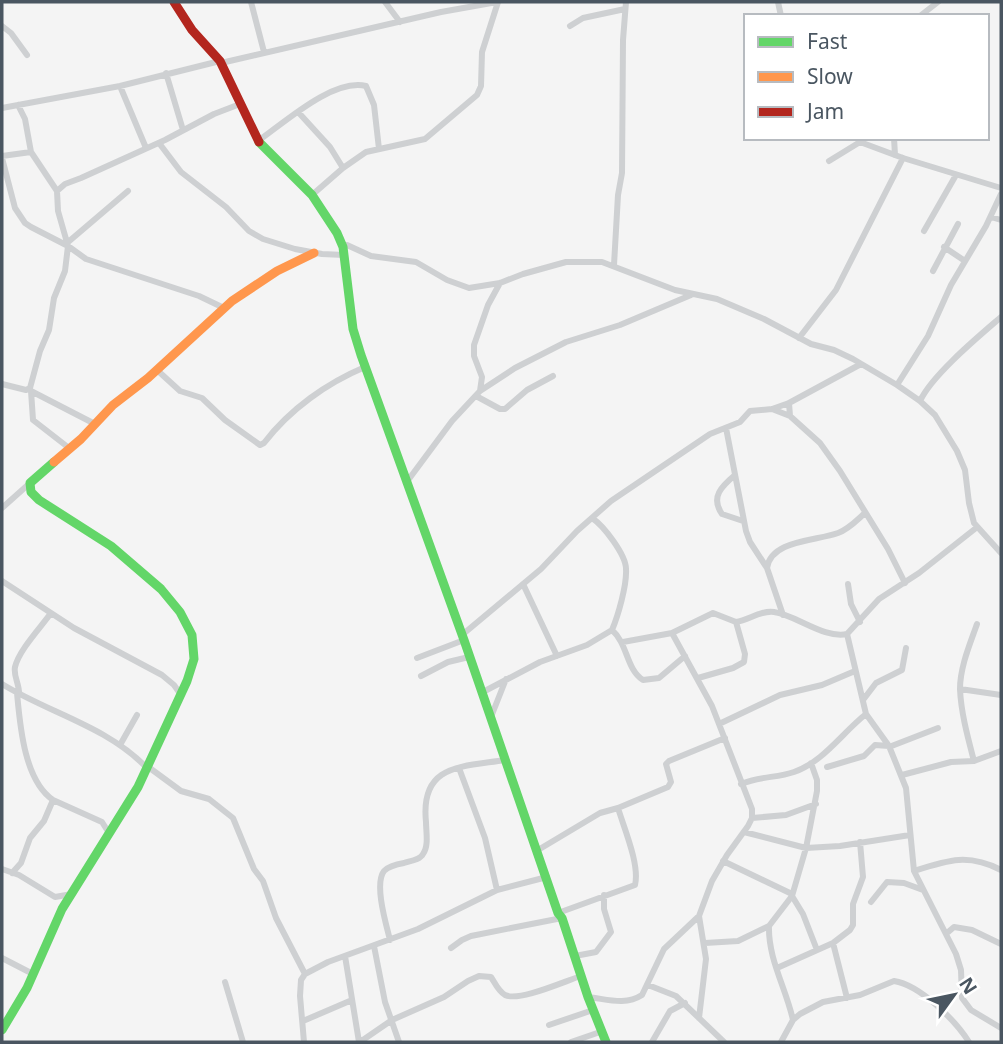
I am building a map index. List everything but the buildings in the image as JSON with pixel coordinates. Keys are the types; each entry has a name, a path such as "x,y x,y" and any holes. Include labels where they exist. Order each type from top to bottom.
{"street":[{"path":"174,2 201,41 221,62 258,141 312,194 337,233 344,251 353,329 365,366 576,956 588,998 606,1042"},
{"path":"251,2 264,52"},
{"path":"385,2 400,22"},
{"path":"2,108 120,86 166,73 494,2 482,52 481,86 477,95 425,139 366,152 312,194"},
{"path":"923,14 938,2"},
{"path":"570,26 583,18 626,6 621,119 622,173 614,265"},
{"path":"2,26 11,33 27,55"},
{"path":"166,73 183,130"},
{"path":"258,141 335,89 349,85 366,86 374,105 379,149"},
{"path":"120,86 145,148"},
{"path":"57,191 70,181 159,143 240,104"},
{"path":"18,105 31,152 57,191 58,211 68,259 54,298 49,330 40,351 30,390 33,420 69,448"},
{"path":"299,113 330,147 343,168"},
{"path":"894,140 895,155"},
{"path":"829,161 855,141 1001,188"},
{"path":"159,143 181,172 226,207 245,229 272,242 314,253 344,251"},
{"path":"31,152 2,157 12,200 20,217 31,227 67,244 86,259 224,308"},
{"path":"799,338 836,290 903,158"},
{"path":"925,231 956,175"},
{"path":"67,244 128,191"},
{"path":"897,385 928,336 1001,194"},
{"path":"991,217 1001,220"},
{"path":"933,271 958,224"},
{"path":"344,251 347,245 371,256 416,262 447,280 469,288 500,283 566,262 602,262 692,295 717,299 764,319 811,344 834,350 897,385 934,415 957,451 965,470 971,514 976,528 1001,553"},
{"path":"944,247 965,261"},
{"path":"2,508 113,405 157,370 224,308 270,275 314,253"},
{"path":"478,394 482,377 474,356 474,345 500,283"},
{"path":"406,483 424,456 478,394 515,368 566,342 620,325 692,295"},
{"path":"920,401 950,365 1001,317"},
{"path":"417,658 463,638 611,501 710,434 740,422 752,410 772,409 789,403 861,364"},
{"path":"157,370 180,390 202,398 232,426 260,445 328,385 365,366"},
{"path":"478,394 500,409 505,409 527,390 553,376"},
{"path":"2,384 30,390 95,424"},
{"path":"789,403 790,416"},
{"path":"772,409 790,416 820,443 855,494 905,583"},
{"path":"726,428 743,521 750,542 767,568 783,615"},
{"path":"735,475 717,493 716,501 722,514 743,521"},
{"path":"2,1030 6,1016 33,974 62,909 138,787 181,695 190,673 194,651 186,622 160,585 39,500 31,492 30,483"},
{"path":"767,568 771,556 780,549 840,532 865,513"},
{"path":"481,693 556,656 587,645 612,630 625,580 625,564 609,535 592,518"},
{"path":"623,642 672,633 713,613 736,622 764,612 775,612 832,635 848,634 879,599 905,583 976,528"},
{"path":"2,582 51,613 162,675 181,695"},
{"path":"523,584 556,656"},
{"path":"848,584 851,604 860,621"},
{"path":"51,613 19,658 15,668 20,687 18,694 24,749 37,783 53,800 102,822 109,835"},
{"path":"698,678 744,662 745,653 736,622"},
{"path":"974,761 967,737 960,689 976,624"},
{"path":"612,630 623,642 638,678 643,680 659,678 685,656"},
{"path":"588,998 628,1001 642,995 664,948 698,916 723,861 752,818 749,800 719,724 698,678 672,633"},
{"path":"848,634 866,714 889,746 902,775 915,871 959,962 964,1001 971,1010 1001,1028"},
{"path":"863,699 876,683 902,670 906,648"},
{"path":"421,676 448,662 469,657"},
{"path":"719,724 774,697 822,685 855,671"},
{"path":"491,719 506,679"},
{"path":"2,684 103,734 181,790 209,799 233,818 253,861 254,869 263,881 276,918 305,974"},
{"path":"960,689 1001,695"},
{"path":"741,784 757,778 792,773 811,763 866,714"},
{"path":"120,745 137,715"},
{"path":"827,767 864,756 875,745 889,746 938,728"},
{"path":"537,850 588,819 670,785 666,764 669,761 725,738"},
{"path":"902,775 951,762 974,761 1001,751"},
{"path":"390,940 380,891 383,875 391,866 422,857 426,846 424,812 428,791 435,778 459,768 505,760"},
{"path":"705,943 738,941 769,926 792,895 816,804 817,780 811,763"},
{"path":"459,768 485,838 497,890"},
{"path":"12,873 21,863 30,838 44,821 53,800"},
{"path":"752,818 786,815 816,804"},
{"path":"451,948 461,940 560,915 604,895 632,887 636,882 632,854 618,808"},
{"path":"744,832 806,848 824,848 910,835"},
{"path":"777,968 833,943 850,930 853,925 853,904 863,877 860,842"},
{"path":"915,871 957,859 985,862 1001,870"},
{"path":"723,861 792,895 803,914 817,950"},
{"path":"2,869 55,897 62,909"},
{"path":"304,1042 300,996 301,980 305,974 437,921 497,890 547,877"},
{"path":"871,902 887,882 904,883 923,890"},
{"path":"55,897 72,894"},
{"path":"576,956 596,952 611,932 604,909 604,895"},
{"path":"698,916 705,943 705,972 699,1018"},
{"path":"769,926 772,954 793,1020"},
{"path":"947,933 954,926 961,927 1001,944"},
{"path":"833,943 847,998"},
{"path":"374,946 385,1002 399,1042"},
{"path":"345,956 360,1042 393,1020 444,997 479,976 491,977 501,992 511,997 581,976"},
{"path":"2,958 33,974"},
{"path":"781,1042 793,1020 800,1014 823,1002 864,994 890,981 906,984 940,1009 969,1042"},
{"path":"225,982 243,1042"},
{"path":"648,985 670,992 685,1003 724,1042"},
{"path":"303,1021 352,1000"},
{"path":"650,1042 670,1011 685,1003"},
{"path":"549,1025 593,1010"},
{"path":"571,1042 603,1031"}],"traffic: fast":[{"path":"259,142 312,195 343,247 353,329 361,355 606,1042"},
{"path":"2,1030 27,988 62,909 138,787 187,681 194,659 192,635 180,612 161,589 111,546 39,500 31,492 30,483 54,462"}],"traffic: slow":[{"path":"54,462 81,439 113,405 148,378 232,301 277,271 314,253"}],"traffic: jam":[{"path":"174,2 192,30 220,61 259,142"}]}
